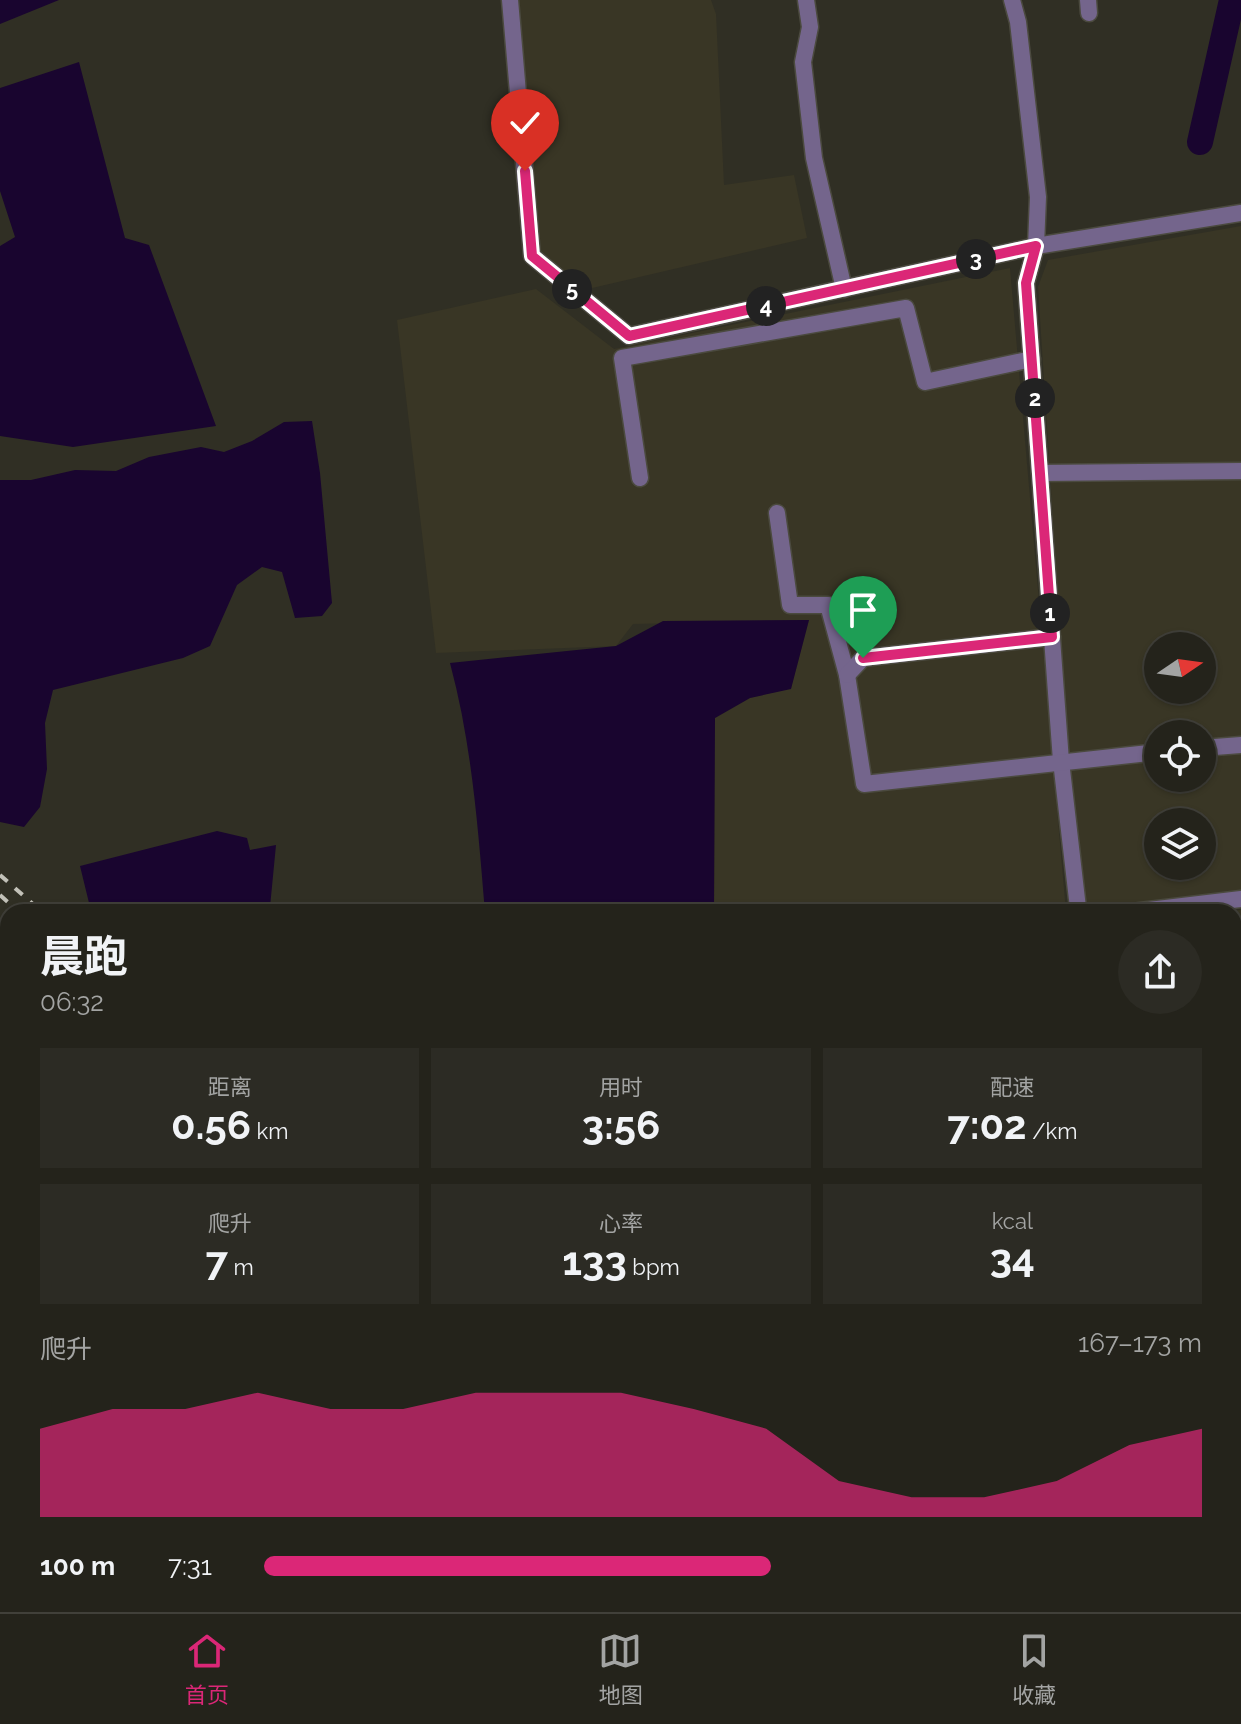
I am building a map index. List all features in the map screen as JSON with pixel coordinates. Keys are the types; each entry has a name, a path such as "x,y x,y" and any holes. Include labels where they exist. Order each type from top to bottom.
{"street":[{"path":"510,0 532,256 629,336 1036,246 1241,213"},
{"path":"806,0 810,27 803,62 814,158 844,289"},
{"path":"1012,0 1018,22 1038,197 1036,246 1026,283 1061,761 1078,904"},
{"path":"640,478 622,358 906,308 925,382 1032,359"},
{"path":"1040,473 1241,471"},
{"path":"777,513 790,605 828,605 847,675 864,784 1144,753"},
{"path":"847,675 863,658 1052,637"},
{"path":"1216,747 1241,745"},
{"path":"1199,904 1241,899"}],"shaded area":[{"path":"0,0 59,0 0,24"},
{"path":"514,0 711,0 716,14 724,185 794,175 807,238 575,292 532,256"},
{"path":"79,62 125,238 149,245 216,426 73,447 0,436 0,246 15,237 0,191 0,88"},
{"path":"1241,226 1241,899 1199,904 1078,904 1038,287 1048,260"},
{"path":"1010,268 1065,904 714,904 715,718 750,698 791,688 809,620 633,624 616,646 436,653 397,320 536,289 614,349"},
{"path":"312,421 332,603 322,616 295,618 282,572 262,567 237,585 210,646 183,658 53,690 45,723 47,769 40,807 24,827 0,822 0,480 31,480 75,470 116,471 149,457 201,447 224,452 252,441 284,422"},
{"path":"809,620 791,689 750,698 715,718 714,904 484,904 469,756 450,663 616,646 663,621"},
{"path":"217,831 247,838 250,850 276,845 270,904 89,904 80,866"}],"waterway":[{"path":"1200,142 1232,0"}],"railway":[{"path":"0,875 33,904"},
{"path":"0,895 10,904"}],"route":[{"path":"525,171 532,256 629,336 1036,246 1026,283 1052,637 863,658"}]}
